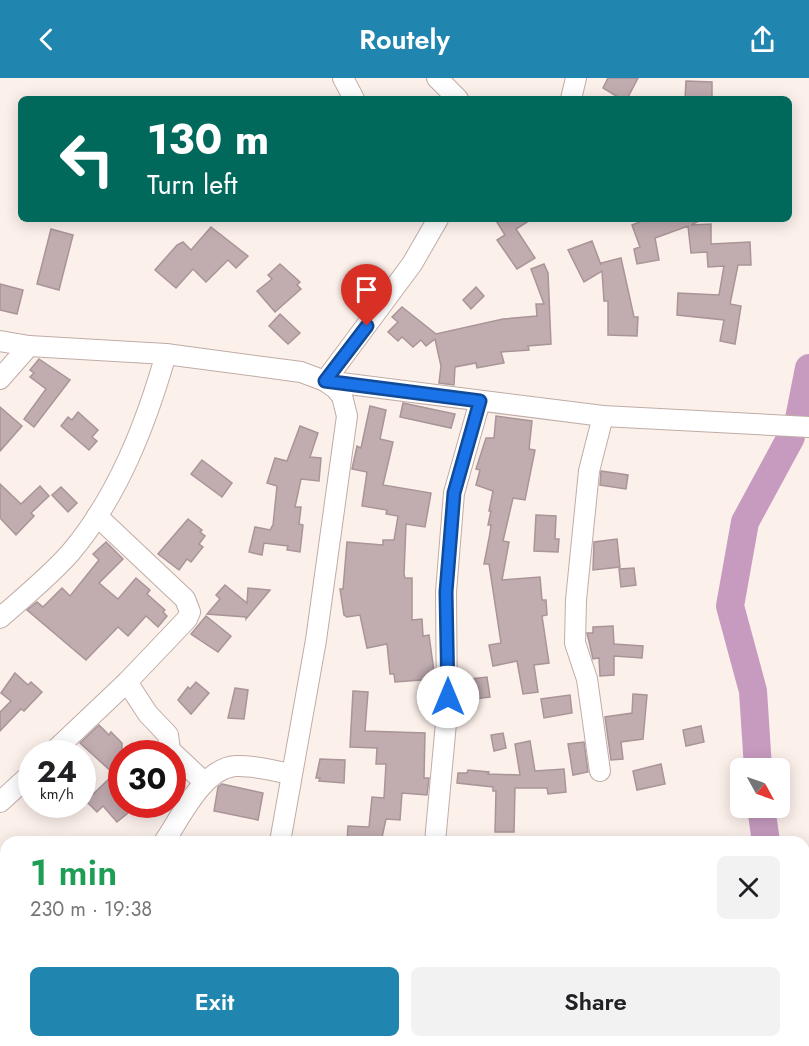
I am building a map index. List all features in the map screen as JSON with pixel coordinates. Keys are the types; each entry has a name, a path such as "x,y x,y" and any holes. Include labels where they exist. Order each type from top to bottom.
{"street":[{"path":"343,78 352,96"},
{"path":"437,78 455,96"},
{"path":"572,96 576,78"},
{"path":"325,381 412,264 436,222"},
{"path":"0,341 29,346 166,354 301,372 325,381 603,416 809,427"},
{"path":"0,379 29,346"},
{"path":"0,618 71,552 97,516 137,441 166,354"},
{"path":"281,836 316,640 347,416 342,396 325,381"},
{"path":"436,836 447,712 446,592 454,493 480,401"},
{"path":"600,771 587,679 575,644 576,600 584,509 589,471 603,416"},
{"path":"66,740 128,682 187,619 189,605 97,516"},
{"path":"128,682 148,714 168,735 170,750 204,782"},
{"path":"168,836 204,782 219,770 235,766 291,774"},
{"path":"0,802 18,786"}],"building":[{"path":"608,78 638,78 629,96 616,96 603,88"},
{"path":"686,81 712,82 712,96 685,96"},
{"path":"497,222 527,222 516,229 535,258 517,269 497,240 505,235"},
{"path":"640,222 711,224 711,244 750,242 751,265 738,265 730,304 741,306 735,344 720,341 724,320 677,315 678,293 719,295 724,266 708,267 707,252 691,253 688,226 655,238 659,260 637,264 634,249 640,247 632,225"},
{"path":"211,227 248,256 236,268 228,260 206,282 193,269 176,288 155,270 177,245 183,242 191,250"},
{"path":"51,229 73,235 59,290 37,284"},
{"path":"592,241 601,265 601,263 621,258 634,317 638,317 637,336 608,335 608,301 604,301 602,271 584,282 568,250"},
{"path":"280,264 300,282 297,285 301,289 275,312 257,291 272,279 268,275"},
{"path":"544,264 548,273 551,344 528,346 529,350 501,352 504,363 477,368 476,363 455,367 454,385 439,383 441,366 435,339 426,346 421,340 413,347 402,337 398,341 388,332 398,322 392,317 402,307 436,334 503,319 537,316 536,304 544,304 531,269"},
{"path":"0,284 23,290 17,314 0,310"},
{"path":"476,287 484,296 471,309 463,300"},
{"path":"280,314 300,333 288,344 269,326"},
{"path":"39,359 70,380 34,427 24,419 46,389 30,377 34,373 30,370"},
{"path":"403,403 455,414 451,428 400,417"},
{"path":"370,406 386,410 380,439 393,442 383,485 431,493 425,527 406,524 404,574 405,578 412,578 412,620 422,619 423,636 429,635 435,679 395,682 394,674 390,674 387,644 367,648 360,615 347,617 344,615 340,589 343,589 347,542 383,545 383,540 394,540 398,516 386,514 387,510 362,506 367,472 352,469 357,446 361,448"},
{"path":"0,407 22,426 0,451"},
{"path":"78,412 98,430 92,437 97,441 89,450 61,426 68,417 72,420"},
{"path":"496,416 532,421 529,449 535,450 525,500 513,498 503,541 509,542 502,580 540,577 542,600 546,600 547,615 542,616 549,663 534,665 538,692 523,694 517,661 493,666 489,645 501,643 489,564 484,564 491,525 488,525 493,491 476,485 480,470 476,469 486,438 494,438"},
{"path":"300,426 318,433 310,457 321,458 319,481 301,479 295,507 301,507 299,524 303,525 300,552 287,550 288,546 264,543 262,555 249,552 255,527 270,530 273,525 277,486 267,483 275,458 287,461"},
{"path":"202,460 232,483 222,497 191,474"},
{"path":"601,471 628,475 626,489 600,485"},
{"path":"0,484 21,504 40,486 49,496 31,513 34,516 16,535 0,518"},
{"path":"61,487 77,503 68,512 52,495"},
{"path":"536,515 556,516 555,539 559,539 558,552 534,551"},
{"path":"188,519 202,530 200,532 205,536 199,544 203,547 191,562 187,559 179,570 158,554"},
{"path":"617,539 620,567 593,570 594,542"},
{"path":"106,542 123,559 99,583 118,599 136,578 150,590 147,594 165,610 163,612 167,616 158,627 146,616 128,636 118,627 86,660 27,610 37,602 43,607 62,588 70,596 99,560 93,554"},
{"path":"634,568 636,585 621,587 619,569"},
{"path":"225,585 247,603 248,588 270,590 246,619 246,617 207,614 220,599 216,595"},
{"path":"206,616 231,636 218,652 191,634"},
{"path":"613,626 614,644 643,646 642,658 614,656 614,675 600,676 599,658 593,659 587,633 593,633 593,627"},
{"path":"15,673 28,685 31,682 42,692 24,711 21,709 0,731 0,712 11,701 1,693"},
{"path":"487,677 490,697 473,699 471,679"},
{"path":"196,682 209,693 191,714 178,700 188,687 190,689"},
{"path":"235,688 248,690 244,719 228,718"},
{"path":"353,691 368,692 365,731 425,733 424,778 429,778 427,795 402,793 400,820 386,819 382,836 347,836 348,826 369,827 372,797 384,798 386,764 376,764 377,748 350,747"},
{"path":"633,694 647,695 643,739 621,742 623,759 611,760 605,717 632,713"},
{"path":"570,695 572,713 544,718 541,699"},
{"path":"99,725 109,735 111,732 119,740 108,740 108,769 96,758 96,740 83,740"},
{"path":"701,726 704,742 686,746 683,730"},
{"path":"503,733 506,748 494,751 491,735"},
{"path":"530,741 535,771 564,769 566,792 548,794 547,788 515,788 514,832 495,832 496,791 493,791 493,787 457,783 458,773 467,773 468,770 489,772 488,774 520,775 515,744"},
{"path":"584,742 588,772 573,775 568,744"},
{"path":"320,759 345,760 344,783 319,781 320,778 316,778"},
{"path":"661,764 665,784 637,790 633,771"},
{"path":"108,780 108,812 103,806 96,811 96,791"},
{"path":"222,784 263,793 258,820 214,811 218,787"}],"waterway":[{"path":"799,419 809,368"},
{"path":"757,758 753,691 730,606 745,522 791,437"},
{"path":"763,818 765,836"}],"route":[{"path":"367,326 325,381 480,401 454,493 446,592 448,697"}]}
